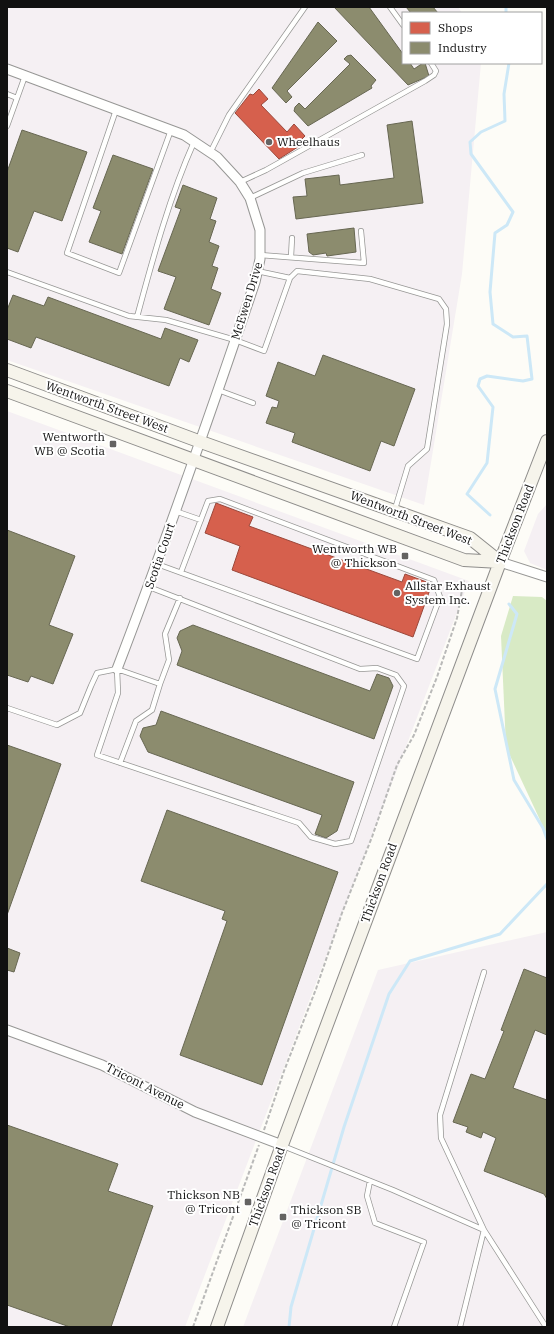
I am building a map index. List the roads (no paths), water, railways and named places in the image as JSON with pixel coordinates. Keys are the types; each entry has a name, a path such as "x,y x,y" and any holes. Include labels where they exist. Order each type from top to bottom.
{"main road":[{"name":"Wentworth Street West","path":"7,370 201,442 470,538 500,562"},
{"name":"Wentworth Street West","path":"7,391 464,560 500,562"},
{"name":"Thickson Road","path":"216,1327 282,1145 500,562 547,441"}],"street":[{"name":"McEwen Drive","path":"7,69 184,135 217,157 240,182 250,198 260,230 260,255 255,282 201,442"},
{"name":"Scotia Court","path":"117,669 149,587 201,442"},
{"path":"500,562 547,577"},
{"name":"Tricont Avenue","path":"7,1030 102,1064 195,1112 282,1145"}],"lane":[{"path":"210,153 229,115 305,7"},
{"path":"390,7 402,24"},
{"path":"240,182 266,170 425,81 434,75 436,71 432,64"},
{"path":"7,126 25,76"},
{"path":"7,94 17,98"},
{"path":"116,110 67,253 119,273 171,130"},
{"path":"137,317 157,244 171,201 194,142"},
{"path":"250,198 303,173 362,155"},
{"path":"260,255 364,263 361,231"},
{"path":"291,257 292,238"},
{"path":"257,271 290,278"},
{"path":"7,272 129,316 166,320 235,340 264,351 290,278 297,271 370,279 439,299 446,309 447,324 427,448 408,466 394,511"},
{"path":"218,390 253,403"},
{"path":"157,564 417,659 440,597 434,580 220,499 208,501 181,572"},
{"path":"175,511 201,520"},
{"path":"117,669 118,693 97,755 298,823 312,837 335,844 351,841 404,686 396,675 378,668 360,669 149,587"},
{"path":"120,763 136,721 152,710 169,660 165,634 180,598"},
{"path":"7,708 57,725 80,713 97,673 117,669 160,684"},
{"path":"484,972 440,1115 441,1138 484,1230 546,1327"},
{"path":"282,1145 370,1180 484,1230"},
{"path":"370,1180 367,1196 375,1223 424,1242 394,1327"},
{"path":"460,1327 484,1230"}],"waterway":[{"path":"506,7 506,12"},
{"path":"490,515 467,494 487,463 493,407 478,386 480,379 487,376 523,381 532,379 527,336 513,337 493,324 490,292 495,233 507,225 513,212 471,154 470,142 481,132 505,121 504,94 509,64"},
{"path":"509,604 517,614 495,689 514,780 543,828 547,839"},
{"path":"289,1327 291,1307 344,1127 389,994 410,961 500,934 547,884"}],"place":[{"name":"Wheelhaus","path":"269,142"},
{"name":"Wentworth WB @ Scotia","path":"113,444"},
{"name":"Wentworth WB @ Thickson","path":"405,556"},
{"name":"Allstar Exhaust System Inc.","path":"397,593"},
{"name":"Thickson NB @ Tricont","path":"248,1202"},
{"name":"Thickson SB @ Tricont","path":"283,1217"}]}
